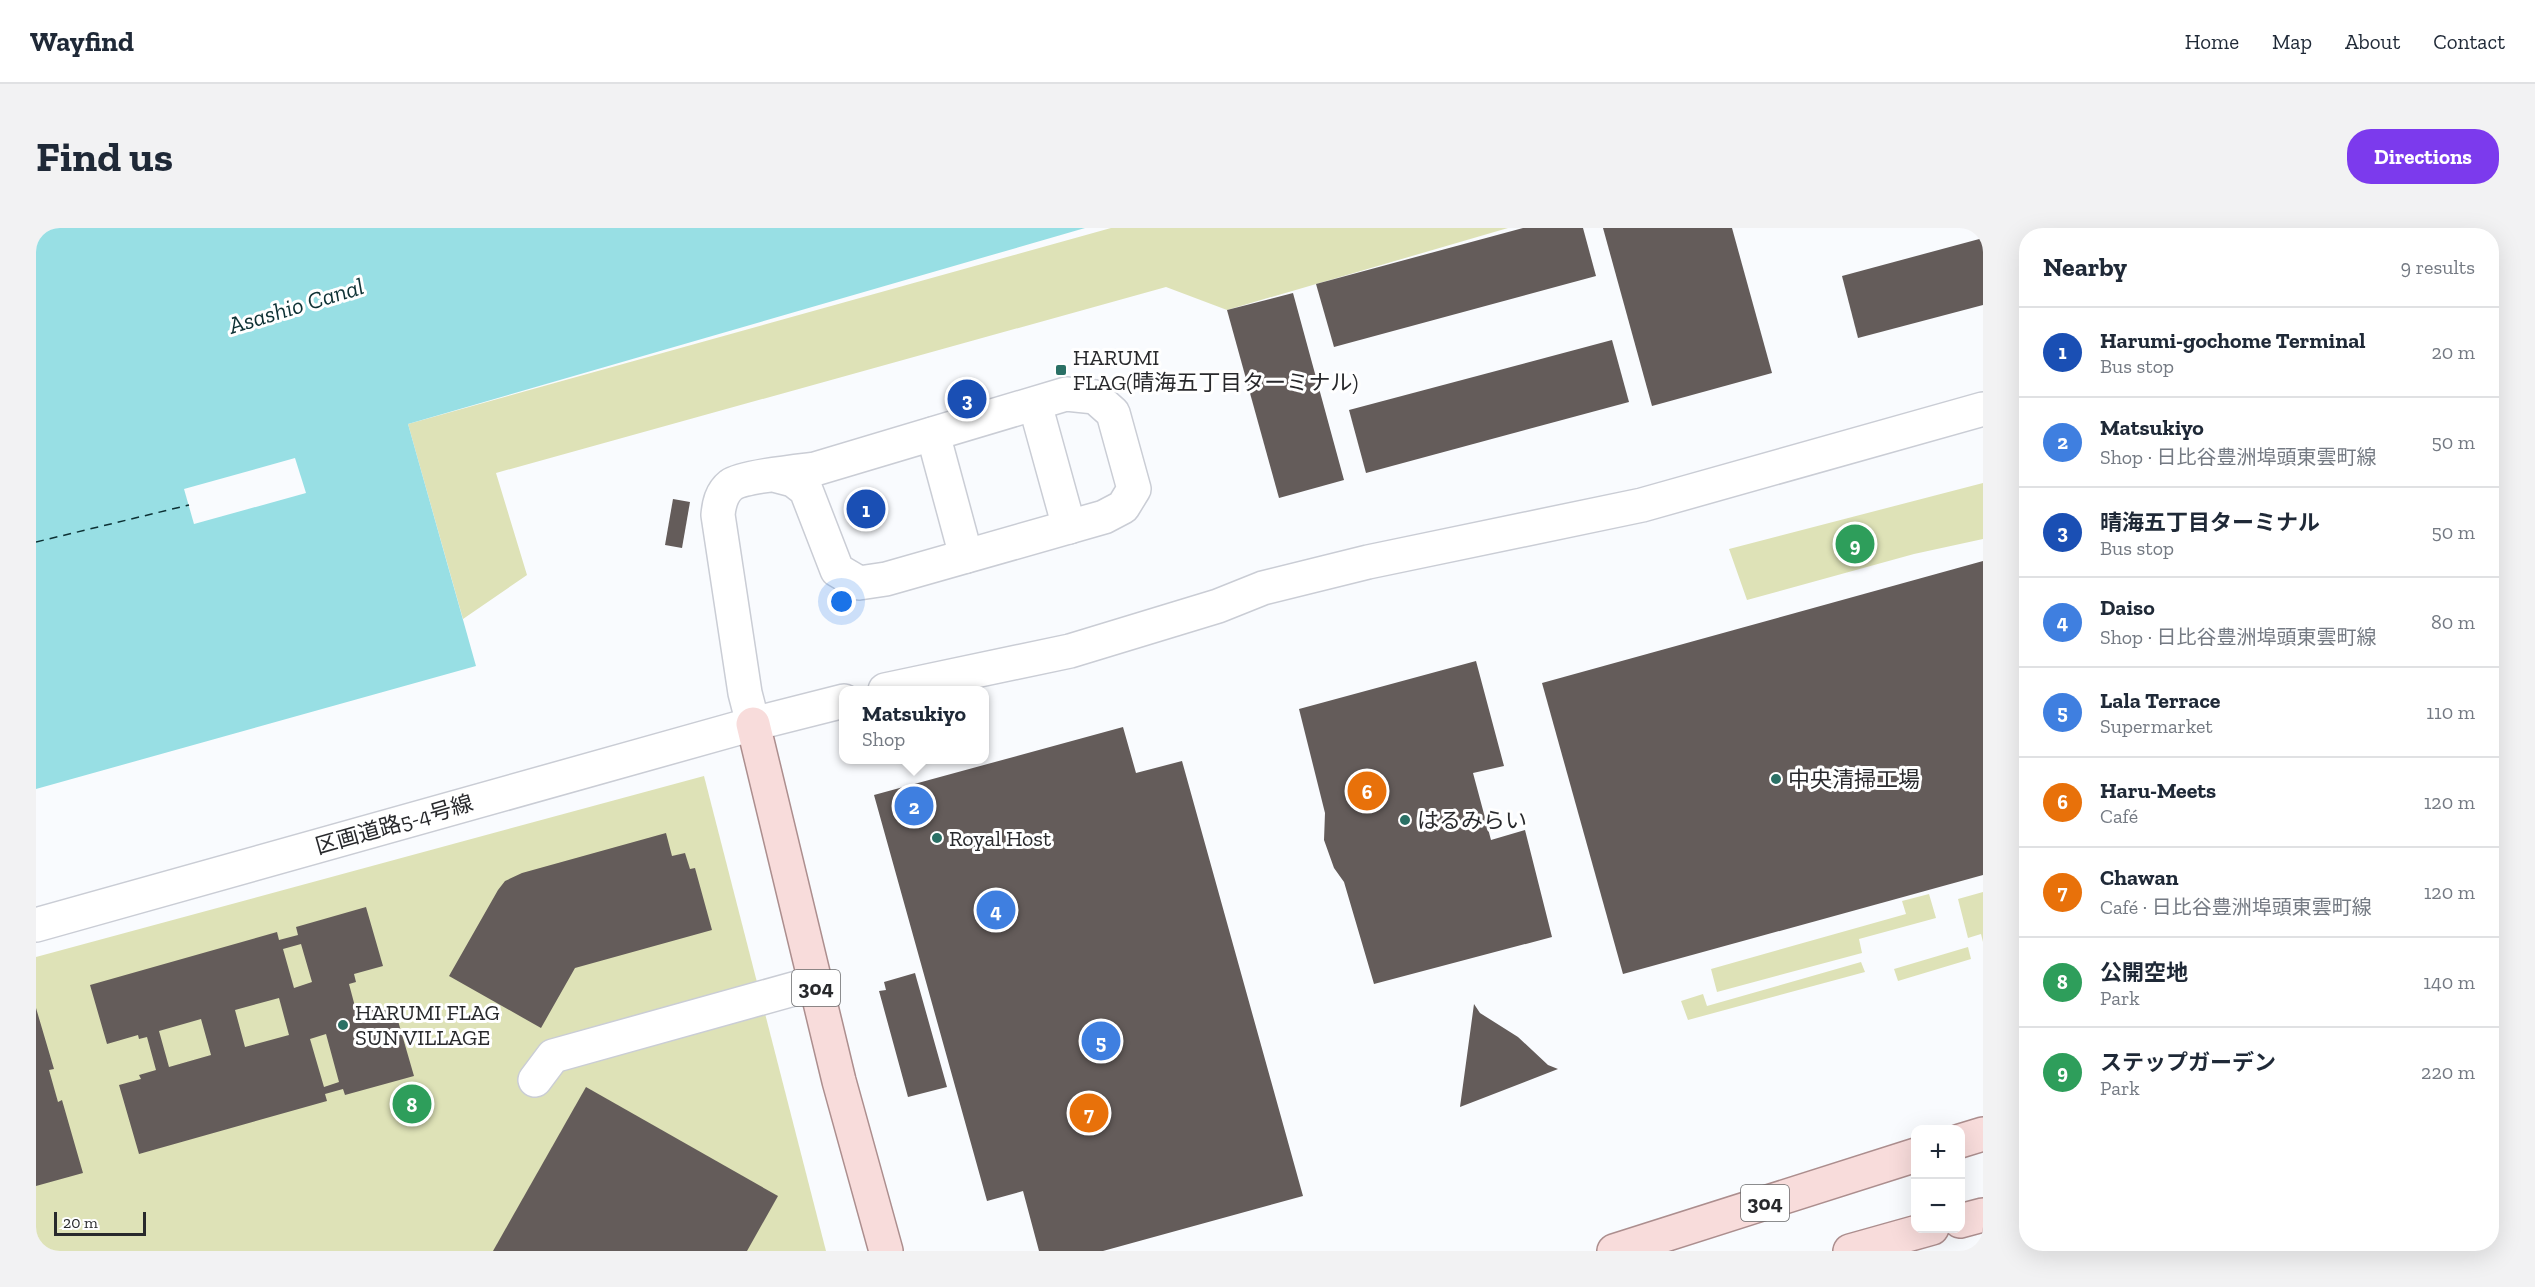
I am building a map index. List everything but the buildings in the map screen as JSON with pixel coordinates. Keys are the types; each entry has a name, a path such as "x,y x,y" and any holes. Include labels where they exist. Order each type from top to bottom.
{"main road":[{"name":"304","path":"753,724 839,1081 886,1251"},
{"path":"1965,1139 1983,1134"},
{"name":"304","path":"1614,1251 1674,1242 1911,1157"},
{"path":"1965,1220 1983,1215"},
{"path":"1850,1251 1914,1233"}],"street":[{"path":"753,724 745,693 718,515 720,499 732,484 774,475 793,480 811,480 933,434 1066,394 1095,397 1113,412 1134,489 1123,507 1104,517 886,579 859,583 837,570 811,480"},
{"path":"1035,404 1069,526"},
{"path":"904,686 1070,651 1218,606 1263,588 1368,562 1642,505 1983,409"},
{"path":"933,434 966,556"},
{"name":"区画道路5-4号線","path":"36,925 753,724 839,702"},
{"path":"535,1080 553,1056 815,983"}],"green space":[{"path":"1111,228 1508,228 1227,310 1166,287 496,473 527,575 463,619 408,424"},
{"path":"1983,483 1983,539 1914,554 1747,600 1729,549"},
{"path":"704,776 826,1251 36,1251 36,957"},
{"path":"1983,892 1983,942 1981,934 1968,938 1958,899"},
{"path":"1929,894 1936,918 1859,939 1862,953 1717,992 1711,969 1906,914 1902,901"},
{"path":"1968,947 1971,959 1898,981 1894,969"},
{"path":"1861,962 1865,972 1688,1020 1681,1001 1703,994 1707,1006"}],"water":[{"name":"Asashio Canal","path":"36,228 1085,228 408,424 476,666 36,789"}],"pier":[{"path":"295,458 306,493 194,524 184,489"}],"ferry route":[{"path":"36,542 189,505"}],"place":[{"name":"HARUMI FLAG(晴海五丁目ターミナル)","path":"1061,370"},
{"name":"晴海五丁目ターミナル","path":"967,399"},
{"name":"Harumi-gochome Terminal","path":"866,509"},
{"name":"ステップガーデン","path":"1855,544"},
{"name":"中央清掃工場","path":"1776,779"},
{"name":"Haru-Meets","path":"1367,791"},
{"name":"Matsukiyo","path":"914,806"},
{"name":"はるみらい","path":"1405,820"},
{"name":"Royal Host","path":"937,838"},
{"name":"Daiso","path":"996,910"},
{"name":"HARUMI FLAG SUN VILLAGE","path":"343,1025"},
{"name":"Lala Terrace","path":"1101,1041"},
{"name":"公開空地","path":"412,1104"},
{"name":"Chawan","path":"1089,1113"}]}
